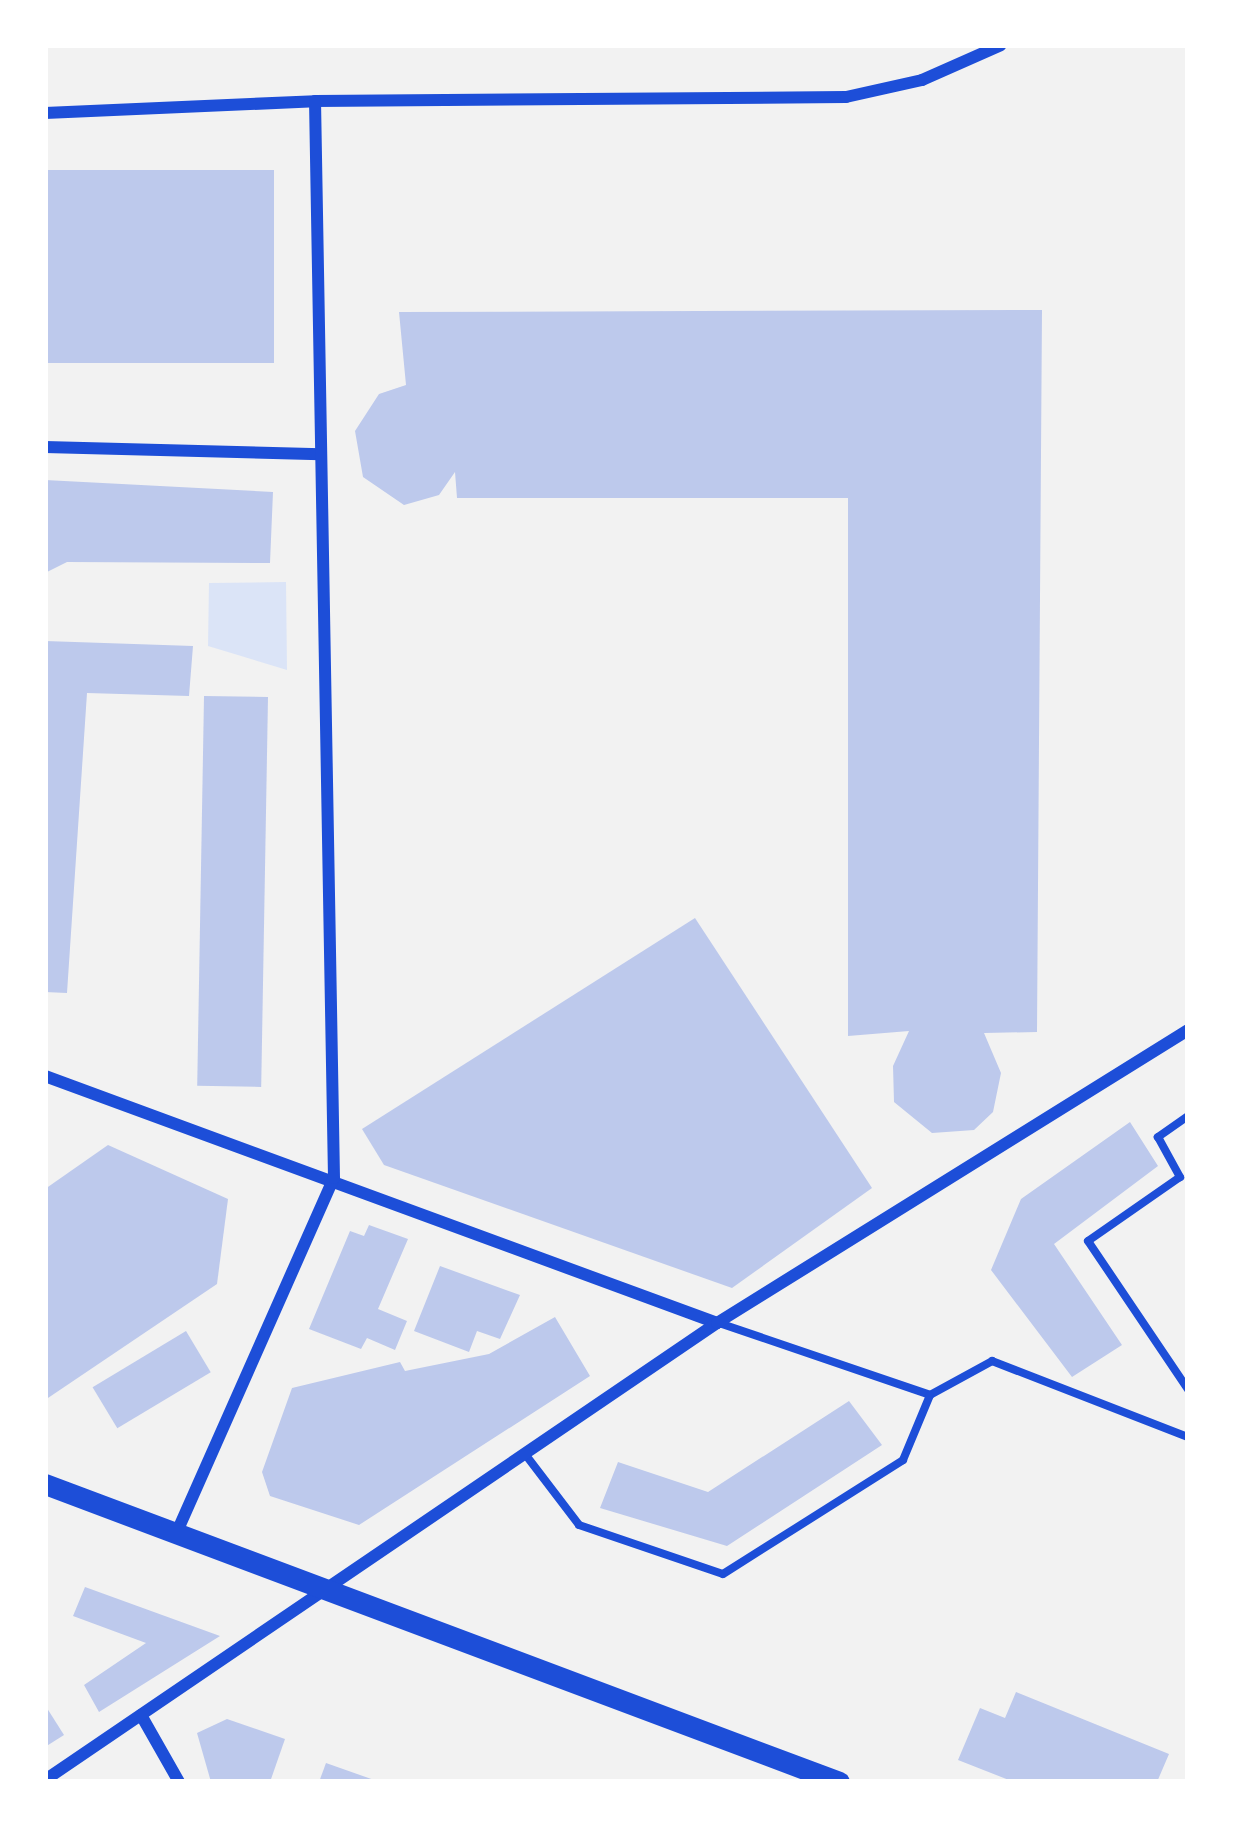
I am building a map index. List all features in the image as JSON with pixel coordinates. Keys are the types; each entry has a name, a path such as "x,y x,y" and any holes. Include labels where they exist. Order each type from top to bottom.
{"main road":[{"path":"45,1484 321,1592 839,1782"}],"street":[{"path":"45,113 315,101 846,97 922,80 1001,45"},
{"path":"176,1535 334,1178 315,101"},
{"path":"45,447 321,454"},
{"path":"45,1780 717,1323 1188,1030"},
{"path":"45,1076 334,1178 717,1323"},
{"path":"141,1715 178,1782"}],"lane":[{"path":"1188,1116 1158,1137 1180,1177 1088,1241 1188,1389"},
{"path":"717,1323 930,1395"},
{"path":"525,1454 579,1525 723,1574 904,1460 930,1395 992,1361 1188,1437"}],"shaded area":[{"path":"286,582 287,670 208,646 209,583"}],"building":[{"path":"45,170 274,170 274,363 45,363"},
{"path":"1042,310 1037,1032 984,1033 1001,1073 993,1112 974,1130 932,1133 894,1102 893,1066 909,1031 848,1036 848,498 457,498 455,472 439,495 404,505 363,477 355,431 379,394 406,385 399,312"},
{"path":"45,480 273,492 270,563 67,562 45,573"},
{"path":"45,641 193,646 189,696 87,693 67,993 45,992"},
{"path":"204,696 268,697 261,1087 197,1086"},
{"path":"695,918 872,1188 732,1288 384,1165 362,1129"},
{"path":"1130,1122 1158,1166 1054,1244 1122,1345 1072,1377 991,1270 1021,1199"},
{"path":"108,1145 228,1199 217,1284 45,1400 45,1189"},
{"path":"369,1225 408,1239 378,1309 407,1321 395,1350 367,1338 361,1349 309,1329 350,1231 364,1236"},
{"path":"440,1266 520,1295 500,1339 477,1331 469,1352 414,1331"},
{"path":"555,1317 590,1376 359,1525 270,1496 262,1472 292,1388 400,1362 405,1371 489,1354"},
{"path":"186,1331 211,1372 117,1428 93,1387"},
{"path":"849,1401 882,1445 727,1546 600,1508 618,1462 708,1492"},
{"path":"85,1587 220,1636 99,1712 84,1685 146,1643 73,1616"},
{"path":"1016,1692 1169,1754 1157,1782 1014,1782 958,1760 980,1708 1005,1718"},
{"path":"45,1705 64,1735 45,1747"},
{"path":"227,1719 285,1739 270,1782 211,1782 197,1733"},
{"path":"326,1763 377,1781 377,1782 319,1782"}]}
